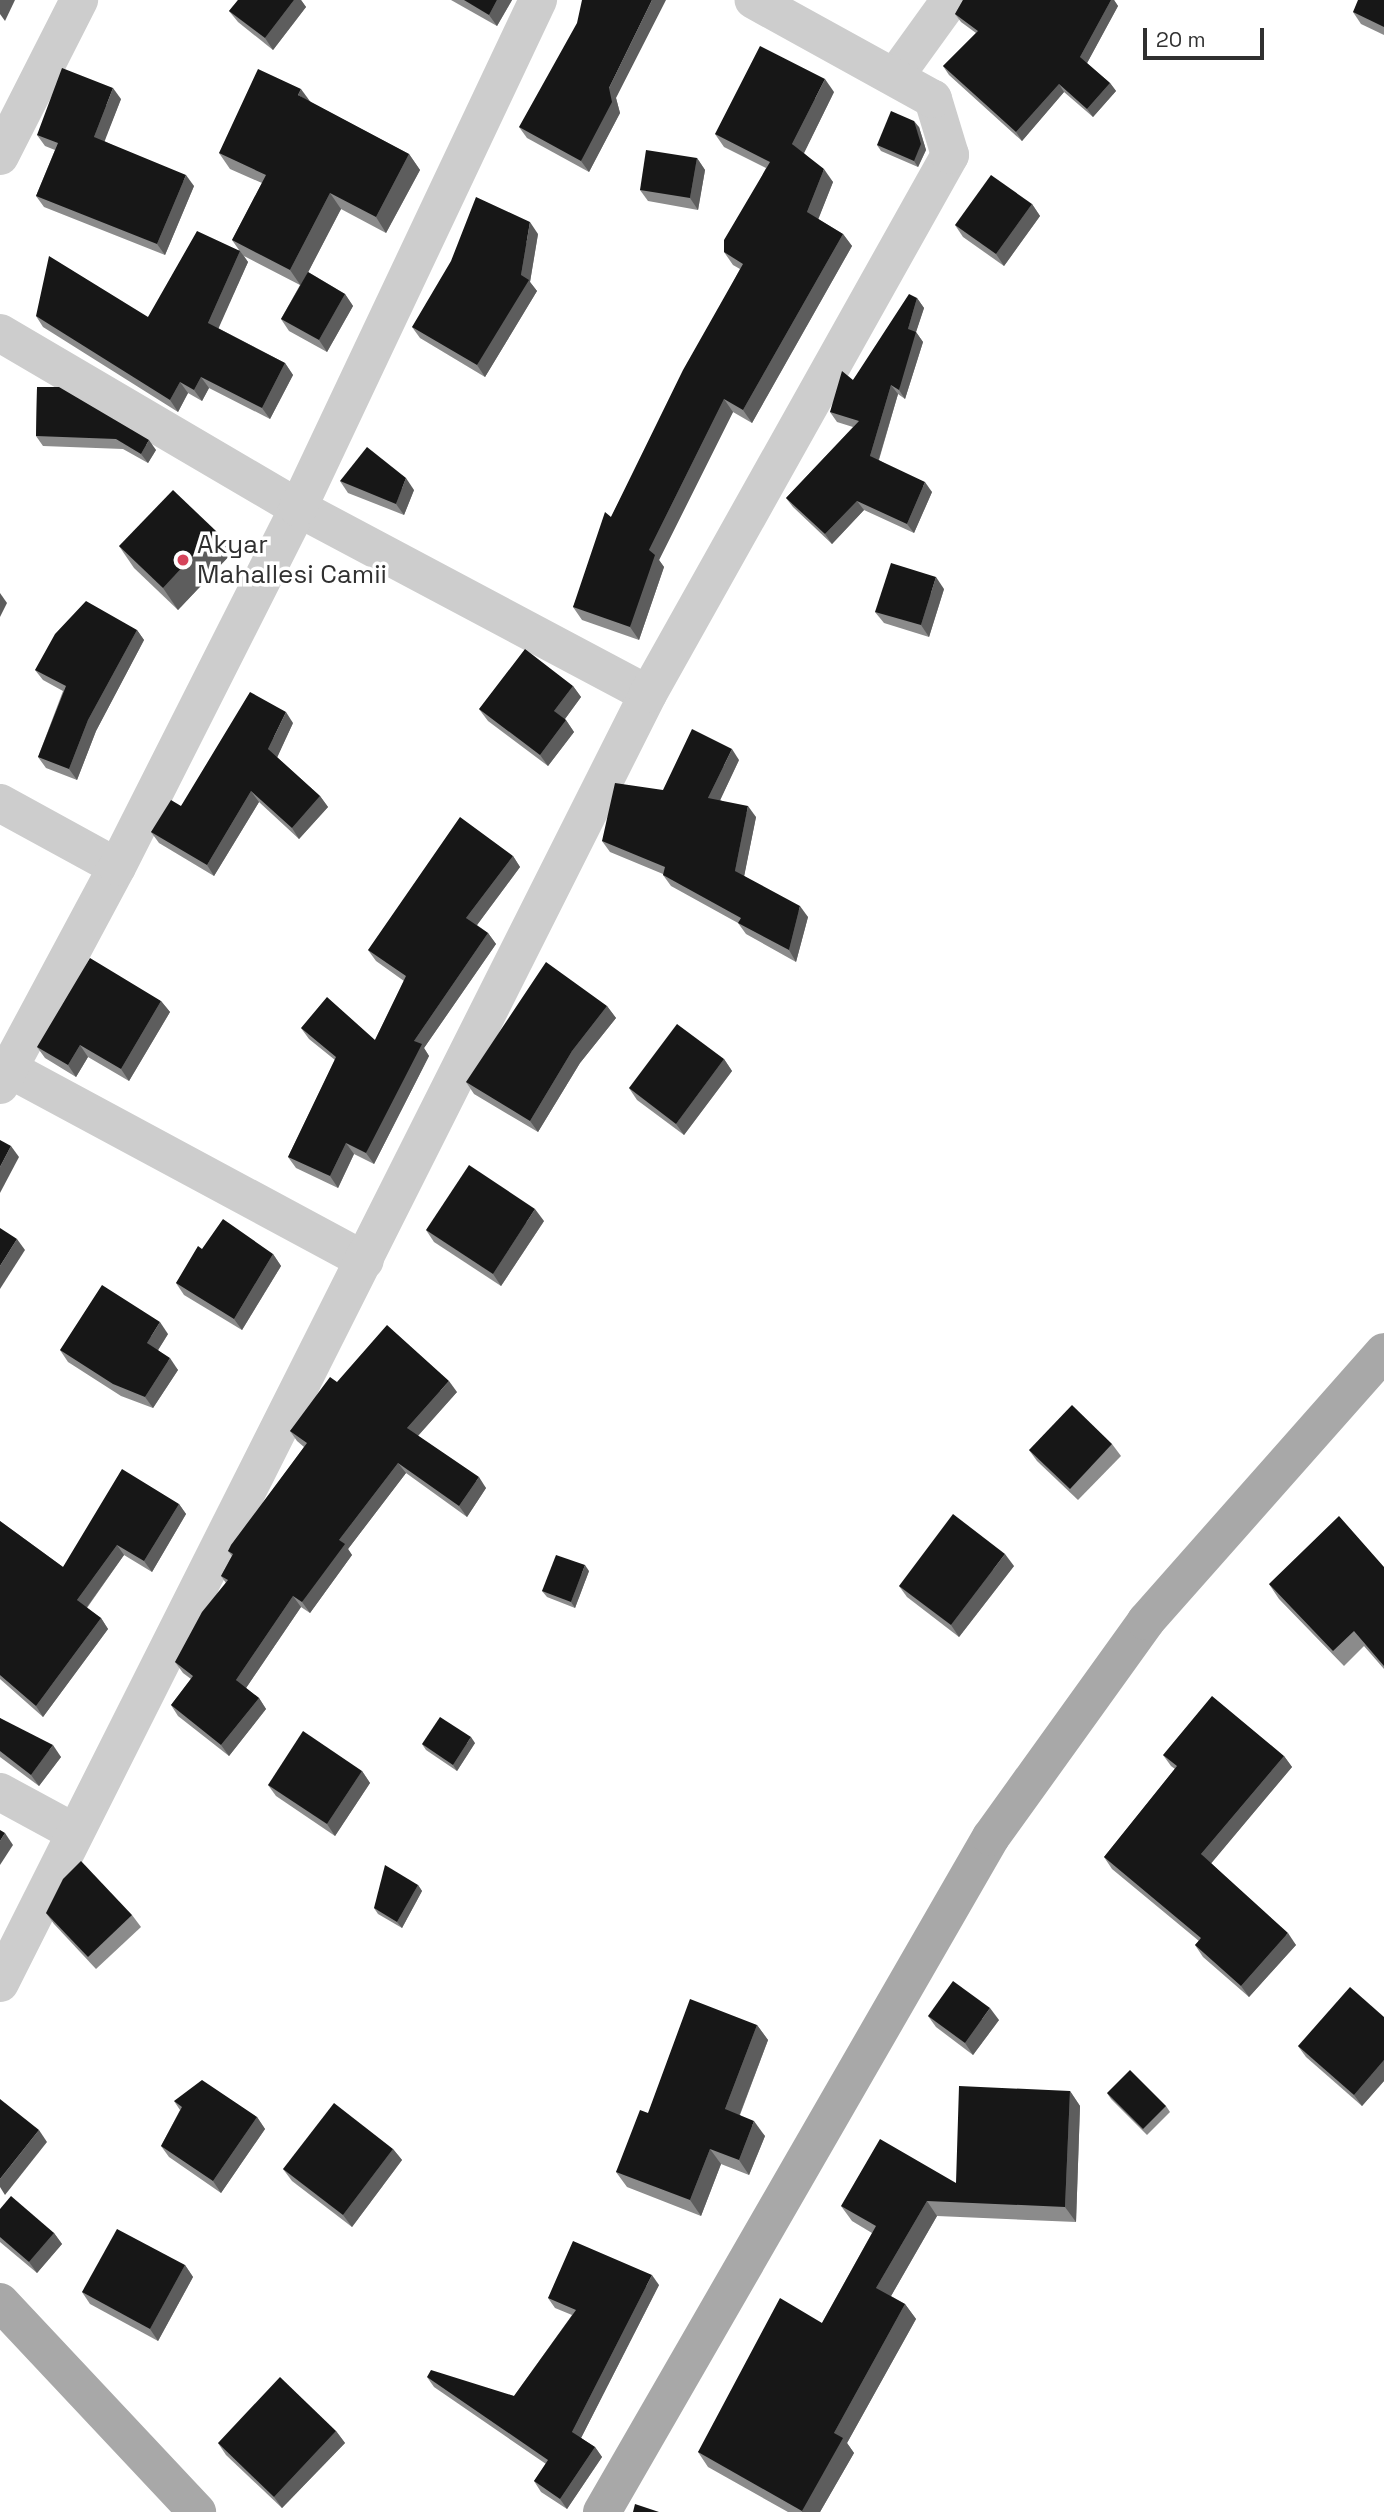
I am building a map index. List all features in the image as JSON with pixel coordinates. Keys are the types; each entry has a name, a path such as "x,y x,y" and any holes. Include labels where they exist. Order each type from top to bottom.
{"main road":[{"path":"602,2512 991,1837 1146,1620 1384,1352"},
{"path":"0,2302 197,2512"}],"street":[{"path":"0,156 79,0"},
{"path":"365,1261 4,1077 117,867 298,508 538,0"},
{"path":"0,1983 365,1261 487,1007 648,694 950,155 933,99 897,75 754,0"},
{"path":"897,75 950,0"},
{"path":"0,333 298,508 648,694"},
{"path":"0,803 117,867"},
{"path":"0,1792 74,1832"}],"building":[{"path":"238,0 294,0 265,38 229,11"},
{"path":"464,0 497,0 489,15"},
{"path":"582,0 652,0 609,88 612,102 581,161 519,127 577,23"},
{"path":"963,0 1111,0 1080,57 1110,83 1087,109 1059,84 1016,132 943,66 978,31 955,14"},
{"path":"1358,0 1384,0 1384,27 1353,12"},
{"path":"760,46 825,79 792,144 824,169 807,212 843,234 743,410 724,399 649,550 655,555 630,627 573,607 605,512 611,517 683,370 743,264 724,252 724,240 770,162 715,134"},
{"path":"62,68 113,88 94,137 186,175 157,244 36,196 58,143 37,135"},
{"path":"258,69 301,89 298,95 409,154 376,217 330,193 290,270 232,240 266,175 219,153"},
{"path":"891,111 914,121 921,144 914,161 877,145"},
{"path":"646,150 697,158 690,198 640,190"},
{"path":"991,175 1032,204 996,254 955,225"},
{"path":"476,197 530,222 521,275 529,280 477,365 412,327 451,261"},
{"path":"197,231 240,251 208,323 285,363 262,408 201,377 194,390 180,382 170,400 36,316 49,256 148,317"},
{"path":"308,272 345,294 319,340 281,319"},
{"path":"909,294 917,298 908,329 916,332 899,390 891,385 870,456 925,482 907,524 857,501 825,534 786,498 859,421 830,412 842,371 853,380"},
{"path":"37,387 59,387 149,440 141,454 116,439 36,436"},
{"path":"367,447 406,478 396,504 340,481"},
{"path":"173,490 216,531 163,588 119,546"},
{"path":"891,563 936,577 921,625 875,612"},
{"path":"86,601 137,630 88,720 69,769 38,757 66,686 35,670 55,634"},
{"path":"525,649 573,686 554,711 566,720 540,755 479,709"},
{"path":"250,692 286,712 268,749 320,796 292,828 251,791 207,865 151,832 171,800 181,806"},
{"path":"692,729 732,749 708,798 748,806 735,871 800,906 789,950 738,923 741,918 663,875 665,867 602,841 615,783 663,790"},
{"path":"460,817 513,856 466,918 488,933 414,1041 422,1044 366,1153 346,1143 330,1176 288,1157 336,1057 301,1028 327,997 375,1040 406,976 368,950"},
{"path":"90,958 161,1001 121,1069 80,1045 68,1065 37,1047"},
{"path":"546,962 607,1006 572,1051 530,1121 466,1082"},
{"path":"677,1024 724,1059 676,1124 629,1088"},
{"path":"0,1140 11,1146 0,1167"},
{"path":"469,1165 535,1209 493,1274 426,1230"},
{"path":"223,1219 273,1254 234,1319 176,1283 198,1246 202,1249"},
{"path":"0,1228 17,1239 0,1266"},
{"path":"102,1285 160,1322 147,1343 170,1358 145,1397 113,1384 60,1350"},
{"path":"387,1325 449,1381 407,1428 479,1477 459,1506 398,1463 339,1540 345,1544 302,1602 293,1596 236,1680 259,1698 221,1745 171,1705 193,1676 175,1662 202,1612 228,1580 221,1576 233,1554 228,1551 231,1545 307,1443 290,1431 330,1377 337,1382"},
{"path":"1072,1405 1112,1444 1070,1489 1029,1450"},
{"path":"122,1469 179,1504 144,1561 117,1545 77,1600 101,1618 36,1706 0,1675 0,1521 63,1567"},
{"path":"953,1514 1005,1554 951,1625 899,1586"},
{"path":"1339,1516 1384,1567 1384,1666 1354,1631 1333,1651 1269,1584"},
{"path":"556,1555 585,1565 571,1602 542,1591"},
{"path":"1212,1696 1284,1756 1201,1854 1288,1933 1241,1986 1195,1945 1201,1938 1104,1857 1177,1766 1163,1755"},
{"path":"440,1717 471,1737 453,1765 422,1744"},
{"path":"0,1718 53,1745 31,1775 0,1751"},
{"path":"303,1731 362,1771 327,1824 268,1785"},
{"path":"81,1861 132,1915 88,1957 46,1913 63,1879"},
{"path":"385,1865 418,1885 397,1922 374,1908"},
{"path":"953,1981 990,2008 965,2043 928,2016"},
{"path":"1350,1987 1384,2017 1384,2060 1354,2095 1298,2046"},
{"path":"690,1999 757,2025 725,2109 754,2121 739,2160 710,2149 690,2200 616,2172 640,2110 648,2113"},
{"path":"1130,2070 1166,2106 1143,2129 1107,2093"},
{"path":"202,2080 257,2117 213,2181 161,2146 182,2107 174,2101"},
{"path":"959,2086 1070,2091 1065,2207 927,2201 876,2288 905,2304 834,2433 843,2438 802,2511 698,2452 780,2298 822,2323 876,2226 841,2206 880,2139 956,2183"},
{"path":"0,2099 39,2130 0,2179"},
{"path":"334,2103 393,2149 343,2215 283,2169"},
{"path":"11,2196 54,2233 29,2262 0,2237 0,2209"},
{"path":"117,2229 185,2265 150,2329 82,2292"},
{"path":"573,2241 652,2275 572,2432 595,2447 560,2499 534,2481 548,2460 427,2377 431,2370 514,2396 576,2310 548,2298"},
{"path":"280,2377 336,2431 274,2497 218,2443"},
{"path":"635,2504 659,2512 633,2512"}],"place":[{"name":"Akyar Mahallesi Camii","path":"183,560"}]}
